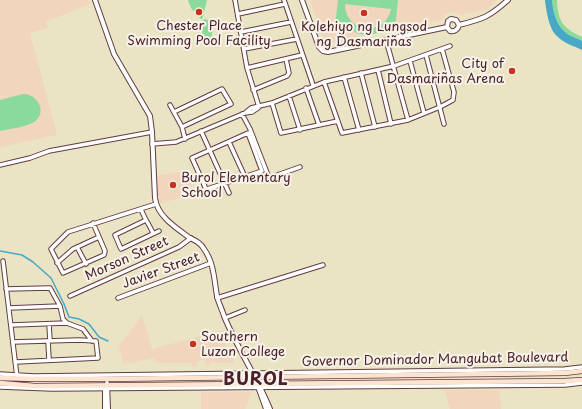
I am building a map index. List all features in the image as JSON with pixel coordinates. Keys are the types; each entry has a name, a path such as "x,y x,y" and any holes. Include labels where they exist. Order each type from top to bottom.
{"main road":[{"name":"Governor Dominador Mangubat Boulevard","path":"0,378 106,379 254,375 346,376 557,373 582,371"},
{"path":"346,376 346,383"},
{"name":"Governor Dominador Mangubat Boulevard","path":"0,384 28,387 106,387 582,380"}],"street":[{"path":"95,0 114,54 150,116 156,204 163,216 201,244 208,256 211,263 217,298 225,318 254,375 266,409"},
{"path":"235,0 247,68 259,107"},
{"path":"302,0 319,47 323,51 328,52 447,27"},
{"path":"447,27 450,31 454,31 458,29 459,25 482,19 491,14 508,0"},
{"path":"238,14 284,2 313,85"},
{"path":"447,27 448,21 452,19 458,21 459,25"},
{"path":"241,32 291,22"},
{"path":"244,49 296,39"},
{"path":"152,144 170,143 185,138 243,113 250,108 272,103 313,85 394,66 450,46"},
{"path":"388,47 408,120"},
{"path":"324,82 342,133 408,120 451,102 454,98 454,92 442,49"},
{"path":"247,68 302,55"},
{"path":"426,55 444,124"},
{"path":"253,90 287,76 289,73 286,59"},
{"path":"410,60 424,113"},
{"path":"378,70 391,124"},
{"path":"361,73 375,127"},
{"path":"344,77 360,130"},
{"path":"306,88 319,125"},
{"path":"174,112 222,89 231,104 182,127"},
{"path":"290,96 300,130"},
{"path":"272,103 281,133 338,121"},
{"path":"170,105 182,127 185,138"},
{"path":"243,113 269,178 300,167"},
{"path":"201,131 229,193"},
{"path":"0,165 30,158 49,151 152,132"},
{"path":"195,193 262,171 248,133 192,158 206,189"},
{"path":"229,142 245,177"},
{"path":"93,223 104,251 104,255 62,273 51,248 68,232 93,223 156,204"},
{"path":"141,209 153,233"},
{"path":"146,220 115,235 121,249 159,231"},
{"path":"57,262 77,247 99,237"},
{"name":"Morson Street","path":"70,296 179,247 191,238"},
{"path":"77,247 86,264"},
{"path":"3,261 18,377"},
{"name":"Javier Street","path":"118,298 211,263"},
{"path":"217,298 323,264"},
{"path":"6,289 50,288 60,306 63,319 67,323"},
{"path":"9,308 60,306"},
{"path":"225,318 245,310"},
{"path":"11,324 67,323 83,329 92,341"},
{"path":"49,324 49,360"},
{"path":"13,342 96,341 98,358 16,362"},
{"name":"Governor Dominador Mangubat Boulevard","path":"0,374 18,377 254,375 564,369 582,367"},
{"path":"28,379 28,387"},
{"path":"106,379 107,409"},
{"name":"Governor Dominador Mangubat Boulevard","path":"258,385 550,385 582,383"},
{"path":"258,385 270,409"},
{"name":"Governor Dominador Mangubat Boulevard","path":"0,387 28,387"}],"shaded area":[{"path":"0,0 88,0 90,4 45,22 48,28 30,33 57,135 0,147"},
{"name":"Kolehiyo ng Lungsod ng Dasmariñas","path":"310,0 497,0 486,10 461,15 454,12 449,13 445,14 441,20 325,44"},
{"name":"Burol Elementary School","path":"186,171 194,193 159,204 155,176"},
{"path":"142,315 152,349 229,329 234,338 223,341 235,363 210,363 207,367 207,363 204,360 200,360 196,364 196,367 192,367 192,363 156,363 154,358 123,364 119,346"},
{"path":"445,390 499,390 501,409 450,409"},
{"path":"201,392 251,392 245,409 201,409"}],"green space":[{"name":"Chester Place Swimming Pool Facility","path":"188,0 207,0 202,20 191,8"},
{"path":"338,0 398,0 395,29 388,29 388,27 382,31 370,35 364,35 353,31 343,22 342,26 335,25","holes":["345,4 391,9 387,18 381,25 374,28 366,28 358,26 351,21 347,14"]},
{"path":"552,0 557,0 560,19 570,31 582,37 582,41 571,36 559,26 554,13"},
{"path":"204,19 214,21 211,41 201,39"},
{"path":"23,94 37,100 41,109 38,118 34,122 27,125 0,131 0,100"}],"water":[{"path":"545,0 552,0 554,13 559,26 571,36 582,41 582,50 562,41 554,33 548,19"}],"waterway":[{"path":"0,251 22,255 33,262 51,278 69,317 79,319 89,324 99,337 108,341"}],"place":[{"name":"Chester Place Swimming Pool Facility","path":"199,12"},
{"name":"Kolehiyo ng Lungsod ng Dasmariñas","path":"364,13"},
{"name":"City of Dasmariñas Arena","path":"512,71"},
{"name":"Burol Elementary School","path":"173,185"},
{"name":"Southern Luzon College","path":"193,344"}],"district":[{"name":"BUROL","path":"256,380"}]}
